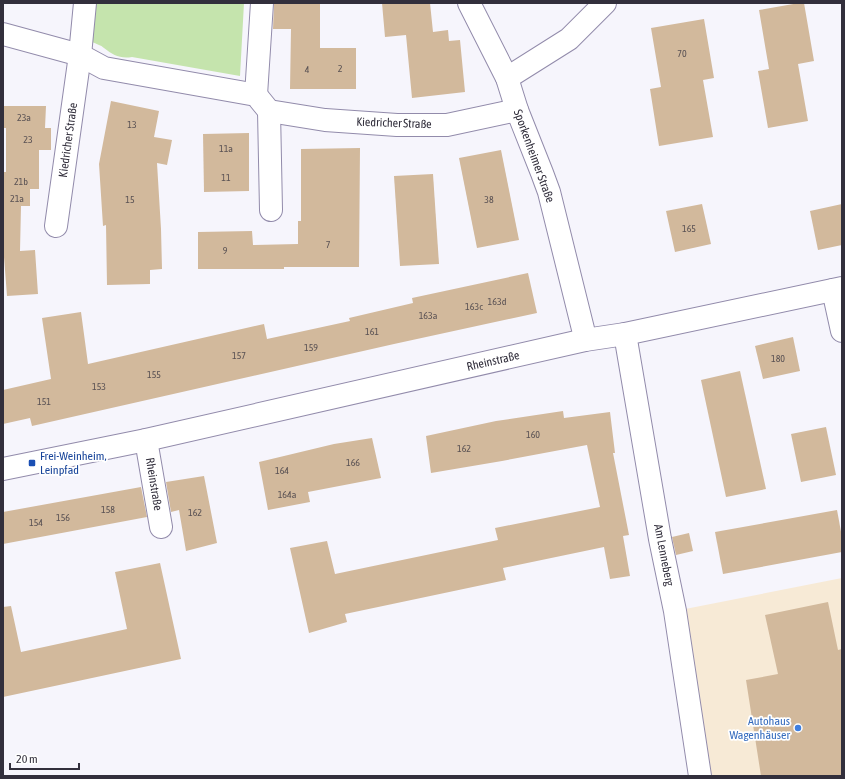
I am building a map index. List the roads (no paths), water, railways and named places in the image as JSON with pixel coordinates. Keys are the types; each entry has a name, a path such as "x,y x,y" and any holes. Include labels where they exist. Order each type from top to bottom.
{"street":[{"name":"Kiedricher Straße","path":"56,226 80,55 85,3"},
{"path":"262,3 263,103 272,210"},
{"name":"Sporkenheimer Straße","path":"469,3 507,78 517,110 549,192 585,340"},
{"path":"507,78 569,39 605,3"},
{"name":"Kiedricher Straße","path":"3,34 80,55 104,68 263,103 324,120 397,125 447,125 517,110"},
{"path":"838,289 842,331"},
{"name":"Rheinstraße","path":"3,469 146,440 585,340 625,334 838,289"},
{"name":"Am Lenneberg","path":"625,334 660,539 675,611 700,776"},
{"name":"Rheinstraße","path":"146,440 161,527"}],"place":[{"name":"Frei-Weinheim, Leinpfad","path":"32,463"},
{"name":"Autohaus Wagenhäuser","path":"798,728"}]}
